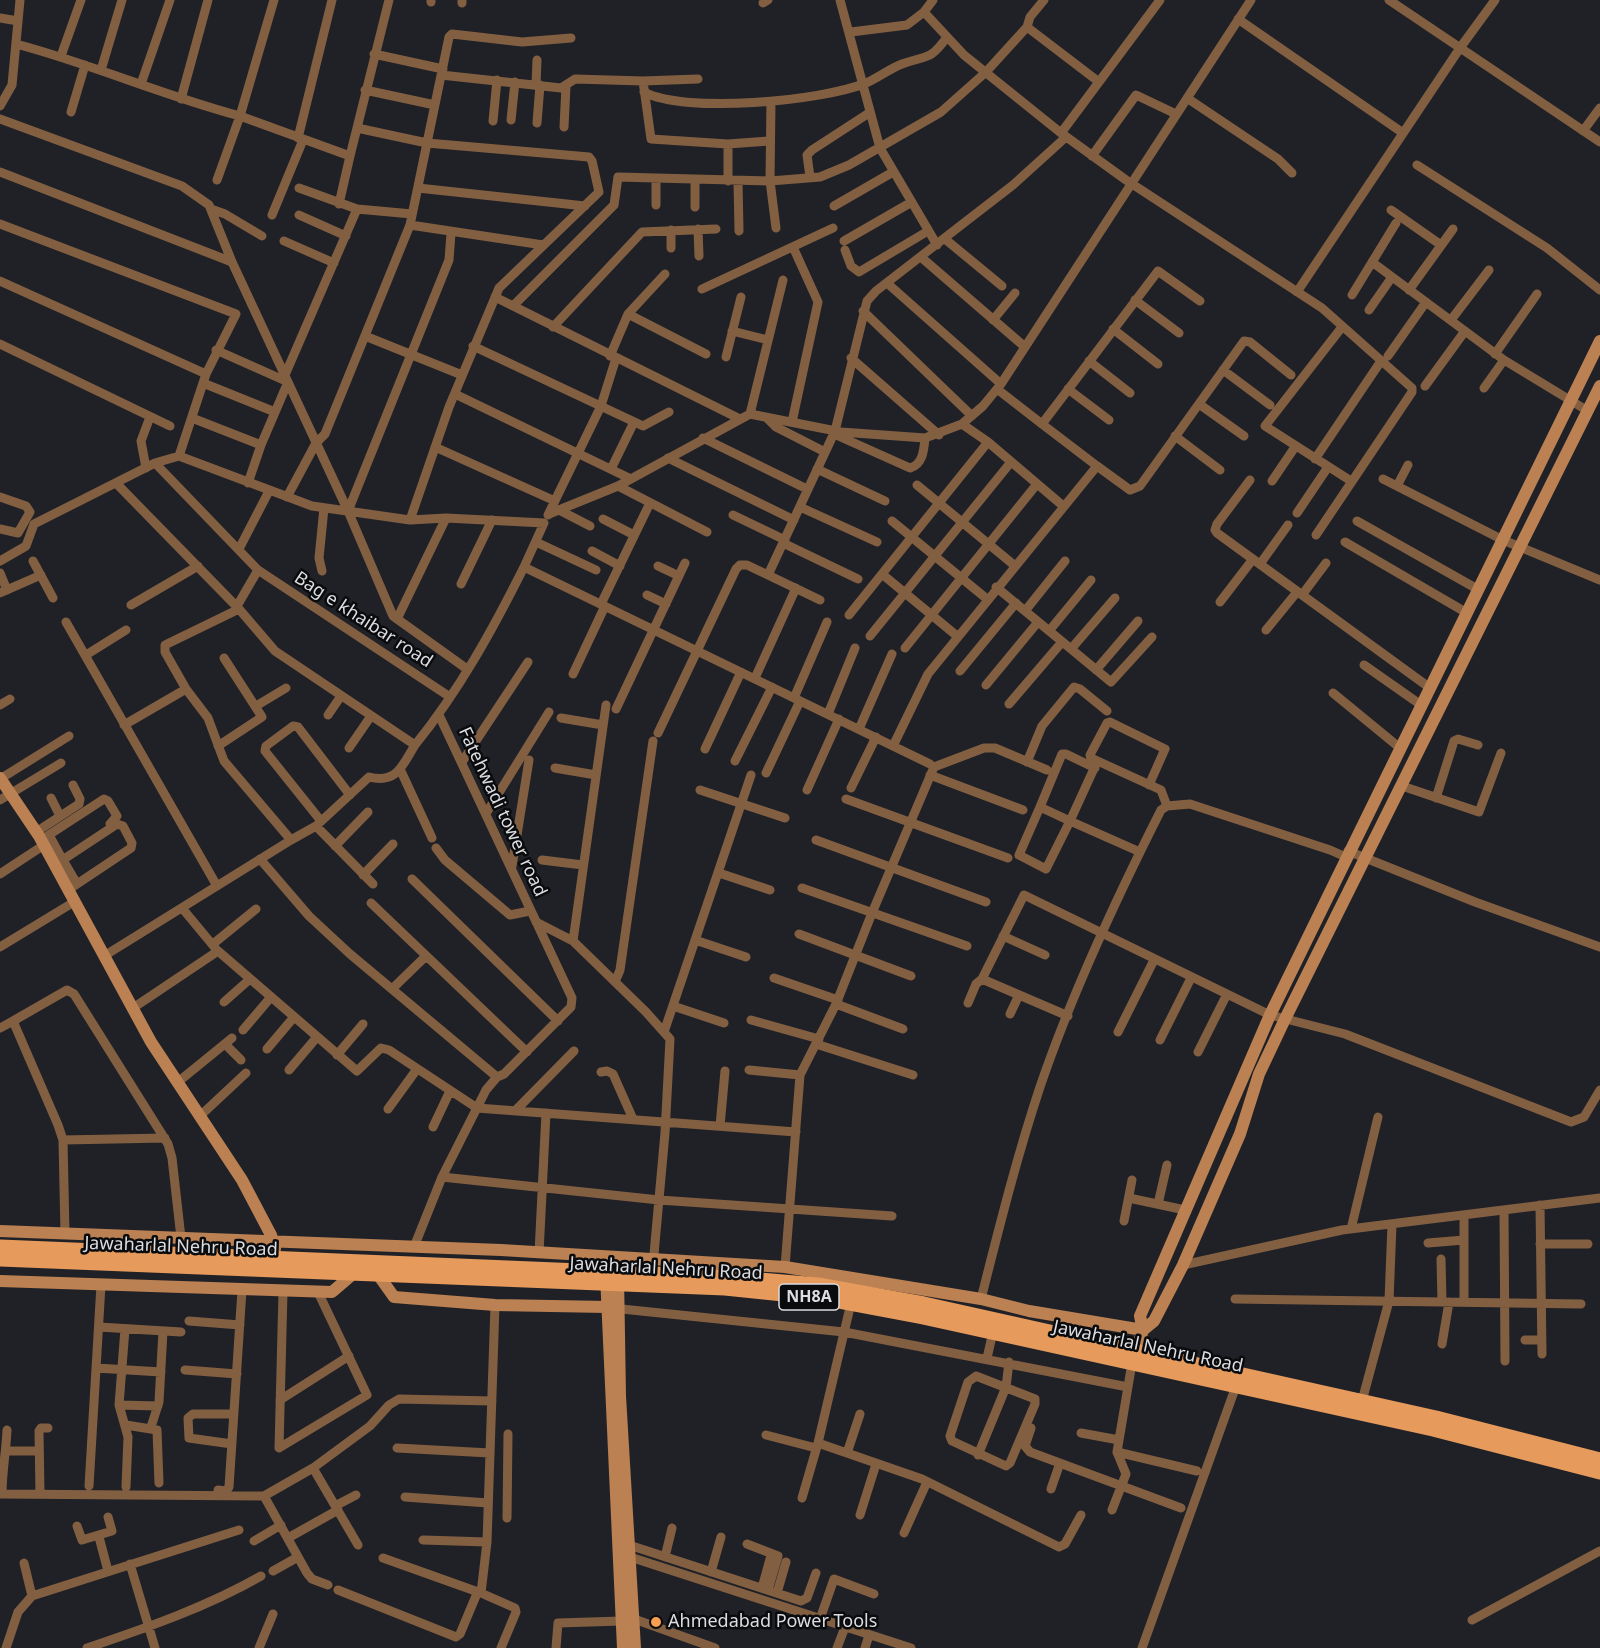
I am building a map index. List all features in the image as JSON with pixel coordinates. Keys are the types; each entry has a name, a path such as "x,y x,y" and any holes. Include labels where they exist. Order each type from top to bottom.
{"main road":[{"name":"Jawaharlal Nehru Road","path":"0,1246 612,1272 851,1303 1362,1401 1600,1460"},
{"name":"Jawaharlal Nehru Road","path":"0,1259 379,1276 612,1272 653,1268 818,1286 924,1304 1134,1357 1236,1386 1433,1429 1600,1472"}],"street":[{"path":"0,103 12,85 20,0"},
{"path":"61,56 81,0"},
{"path":"101,70 122,0"},
{"path":"141,84 170,0"},
{"path":"181,99 208,0"},
{"path":"218,180 240,116 274,0"},
{"path":"272,215 301,139 332,0"},
{"path":"339,204 365,90 389,0"},
{"path":"840,0 851,32 865,84 869,113 880,148 910,203 928,231 1002,286"},
{"path":"851,32 907,25 924,12 933,0"},
{"path":"513,306 614,205 618,177 770,181 820,177 880,148 941,112 986,72 1027,27 1030,17 1044,0"},
{"path":"768,575 834,433 862,311 867,301 1013,185 1063,135 1160,0"},
{"path":"834,433 925,438 939,435 962,424 972,416 999,386 1251,0"},
{"path":"1389,0 1600,142"},
{"path":"1297,292 1460,48 1495,0"},
{"path":"924,12 947,37 986,72 1063,135 1131,183 1297,292 1384,359 1412,392 1316,535"},
{"path":"0,18 18,21"},
{"path":"1238,20 1403,133"},
{"path":"1027,27 1099,82"},
{"path":"287,497 316,442 326,434 410,225 449,37 452,34 522,42 572,38"},
{"path":"644,92 657,99 696,102 771,102 802,99 865,84 901,64 935,54 947,37"},
{"path":"16,44 85,64 350,156"},
{"path":"374,54 442,72 538,85 566,86 575,79 643,81 698,79"},
{"path":"537,60 537,123"},
{"path":"71,112 85,64"},
{"path":"494,122 497,80"},
{"path":"643,81 651,139 728,144 770,141"},
{"path":"511,120 515,82"},
{"path":"564,127 566,86"},
{"path":"365,90 435,105"},
{"path":"1092,156 1136,95 1176,114"},
{"path":"1187,98 1278,159 1292,172"},
{"path":"771,102 770,181 776,228"},
{"path":"1583,131 1600,108"},
{"path":"810,177 807,156 812,150 869,113"},
{"path":"0,119 182,186 200,197 211,209 232,262 348,511 393,616 467,669"},
{"path":"357,128 427,143 589,157 599,192 499,288 473,346 410,520"},
{"path":"728,144 728,181"},
{"path":"1417,165 1547,248 1600,290"},
{"path":"0,172 232,262"},
{"path":"834,206 893,172"},
{"path":"656,178 656,205"},
{"path":"695,180 695,207"},
{"path":"738,181 739,231"},
{"path":"299,188 357,209 412,214"},
{"path":"418,188 585,206"},
{"path":"910,203 845,246 851,266 859,272 928,231"},
{"path":"211,209 262,236"},
{"path":"248,483 287,378 357,209"},
{"path":"1391,210 1441,245"},
{"path":"299,215 346,236"},
{"path":"1352,296 1396,223"},
{"path":"0,224 236,314"},
{"path":"410,225 451,233 543,245"},
{"path":"702,289 833,228"},
{"path":"698,229 699,256"},
{"path":"554,327 642,232 716,229"},
{"path":"1409,290 1453,229"},
{"path":"671,230 671,248"},
{"path":"348,511 449,260 451,233"},
{"path":"284,241 334,263"},
{"path":"792,422 818,302 793,246"},
{"path":"922,258 1025,347"},
{"path":"1372,262 1495,354 1588,411"},
{"path":"1451,320 1489,270"},
{"path":"1042,424 1155,274 1161,271 1200,301"},
{"path":"104,956 319,824 369,777 389,779 400,770 415,745 439,715 498,620 544,523 557,505 601,406 613,357 628,314 665,274"},
{"path":"1370,310 1392,277"},
{"path":"750,414 783,280"},
{"path":"0,281 274,412"},
{"path":"887,283 1042,424 1130,490 1134,490 1247,340 1291,375"},
{"path":"993,320 1015,293"},
{"path":"1495,354 1537,294"},
{"path":"179,456 216,350 248,296"},
{"path":"495,297 738,418"},
{"path":"726,357 741,297"},
{"path":"1135,300 1179,333"},
{"path":"1315,459 1426,302"},
{"path":"862,311 972,416"},
{"path":"628,314 706,354"},
{"path":"1342,327 1266,422 1266,430 1352,482"},
{"path":"1113,330 1158,364"},
{"path":"732,331 768,340"},
{"path":"1425,386 1465,331"},
{"path":"365,336 462,375"},
{"path":"1112,1510 1126,1474 1117,1452 1134,1357 1143,1330 1140,1316 1270,1015 1600,341"},
{"path":"0,344 170,426"},
{"path":"473,346 634,422 646,426 669,412"},
{"path":"216,350 287,378"},
{"path":"851,358 939,435"},
{"path":"1484,388 1504,360"},
{"path":"1089,361 1130,393"},
{"path":"1223,370 1270,405"},
{"path":"536,922 573,941 670,1039 666,1122 653,1268 700,1261 785,1267 981,1299 1029,1311 1143,1330 1154,1321 1183,1265 1240,1134 1259,1074 1600,386"},
{"path":"1068,389 1109,420"},
{"path":"455,394 631,479"},
{"path":"1199,404 1244,436"},
{"path":"557,505 618,486 738,418 750,414 834,433 910,468 919,463 925,438"},
{"path":"150,417 141,441 151,466"},
{"path":"766,417 776,427 825,452"},
{"path":"192,418 261,445"},
{"path":"611,469 634,422"},
{"path":"962,424 988,442 1062,505"},
{"path":"1175,436 1220,470"},
{"path":"703,438 807,489"},
{"path":"849,615 988,442"},
{"path":"435,447 557,505 590,526"},
{"path":"1272,481 1295,447"},
{"path":"2,558 26,546 34,524 151,466 179,456 269,491 324,508 410,520 446,518 544,523"},
{"path":"668,458 794,520"},
{"path":"870,636 1011,462"},
{"path":"1397,486 1408,465"},
{"name":"Bag e khaibar road","path":"151,466 239,549 258,570 450,697"},
{"path":"893,746 928,674 1062,505 1096,466"},
{"path":"1296,513 1328,467"},
{"path":"817,469 885,501"},
{"path":"1383,479 1503,540 1600,580"},
{"path":"1250,480 1215,530 1430,688"},
{"path":"116,483 238,608 275,651 415,745"},
{"path":"905,648 1038,484"},
{"path":"917,485 1014,566"},
{"path":"618,486 707,532"},
{"path":"239,549 269,491"},
{"path":"0,497 26,506 30,512 18,533 0,529"},
{"path":"573,674 650,503"},
{"path":"800,507 877,542"},
{"path":"322,571 320,558 324,508"},
{"path":"734,515 858,579"},
{"path":"397,619 446,518"},
{"path":"603,519 634,535"},
{"path":"461,584 492,520"},
{"path":"892,521 987,598"},
{"path":"1357,521 1479,590"},
{"path":"1220,602 1288,525"},
{"path":"536,542 596,570"},
{"path":"1345,542 1467,613"},
{"path":"592,551 620,566"},
{"path":"33,561 53,598"},
{"path":"1025,611 1065,561"},
{"path":"616,709 686,563"},
{"path":"1266,630 1326,563"},
{"path":"615,981 620,970 656,737 740,565 747,565 820,600"},
{"path":"131,605 198,566"},
{"path":"658,566 679,576"},
{"path":"524,567 930,764"},
{"path":"258,570 238,608 165,645 165,652 186,689 208,718 224,761 291,840"},
{"path":"0,573 3,592 41,575"},
{"path":"882,574 957,636"},
{"path":"1049,631 1091,580"},
{"path":"996,587 1096,670 1114,682 1152,637"},
{"path":"755,678 796,588"},
{"path":"647,595 666,604"},
{"path":"1071,649 1115,598"},
{"path":"960,671 1016,603"},
{"path":"1096,670 1138,621"},
{"path":"66,622 217,886"},
{"path":"766,773 827,622"},
{"path":"986,685 1038,622"},
{"path":"86,655 126,630"},
{"path":"1009,704 1062,642"},
{"path":"828,714 855,648"},
{"path":"859,729 892,654"},
{"path":"218,746 260,719 262,714 224,658"},
{"path":"462,762 528,662"},
{"path":"1364,665 1421,705"},
{"path":"705,749 741,672"},
{"path":"735,761 772,687"},
{"path":"1027,762 1042,726 1074,687 1080,688 1107,711"},
{"path":"256,706 286,688"},
{"path":"124,725 186,689"},
{"path":"1333,693 1400,748"},
{"path":"328,715 341,696"},
{"path":"0,705 10,699"},
{"path":"573,941 606,705"},
{"path":"487,812 549,712"},
{"name":"Fatehwadi tower road","path":"439,715 487,812 530,911 572,998 571,1007 558,1021"},
{"path":"349,748 371,716"},
{"path":"561,718 603,725"},
{"path":"807,790 838,719"},
{"path":"1096,764 1090,755 1105,725 1110,722 1165,748 1149,784"},
{"path":"350,795 298,727 293,726 266,746 265,751 335,846 373,884"},
{"path":"69,736 0,778 5,796 43,838 58,861 104,956 133,1008 242,1180 273,1242 277,1258"},
{"path":"851,788 876,737"},
{"path":"1436,798 1454,741 1458,739 1478,745"},
{"path":"785,1267 800,1076 837,1002 934,767 984,748 995,748 1047,770"},
{"path":"1096,764 1048,868 1042,868 1019,855 1064,753 1096,764 1149,784 1163,792 1167,806"},
{"path":"1402,786 1479,812 1501,753"},
{"path":"512,866 529,760"},
{"path":"5,796 61,763"},
{"path":"555,768 596,775"},
{"path":"400,770 432,838"},
{"path":"664,1032 751,775"},
{"path":"930,775 1023,810"},
{"path":"43,838 60,816 80,802 73,785"},
{"path":"700,790 785,818"},
{"path":"51,798 60,816"},
{"path":"0,874 43,838 104,799 108,801 117,816 116,820 58,861"},
{"path":"846,799 1008,858"},
{"path":"981,1299 1040,1088 1103,934 1161,810 1167,806 1190,804 1330,850 1366,859 1474,902 1600,947"},
{"path":"1040,807 1140,852"},
{"path":"335,846 368,812"},
{"path":"0,947 131,848 132,843 123,826 117,824 58,861"},
{"path":"816,840 986,902"},
{"path":"363,874 393,844"},
{"path":"436,848 445,860 510,915 530,911"},
{"path":"260,859 309,915 392,989 497,1077"},
{"path":"542,860 583,865"},
{"path":"719,873 770,890"},
{"path":"412,879 558,1021 486,1089 442,1177 414,1247"},
{"path":"802,888 967,946"},
{"path":"968,1003 976,984 982,979 1026,894 1154,960 1270,1015 1345,1034 1571,1122 1584,1118 1600,1090"},
{"path":"371,903 527,1052"},
{"path":"182,908 215,948 357,1071 381,1048 477,1108 796,1132"},
{"path":"133,1008 215,948 256,909"},
{"path":"799,934 911,976"},
{"path":"1003,936 1045,955"},
{"path":"695,940 746,957"},
{"path":"392,989 426,956"},
{"path":"1118,1032 1154,960"},
{"path":"774,978 903,1029"},
{"path":"1160,1040 1191,978"},
{"path":"224,1002 250,979"},
{"path":"982,979 1068,1016"},
{"path":"0,1028 71,991 165,1138 172,1158 181,1238"},
{"path":"1010,1014 1019,995"},
{"path":"1198,1052 1227,996"},
{"path":"243,1030 271,997"},
{"path":"673,1006 724,1023"},
{"path":"267,1049 294,1017"},
{"path":"752,1020 913,1075"},
{"path":"13,1021 63,1140 65,1234"},
{"path":"337,1055 363,1024"},
{"path":"289,1070 317,1037"},
{"path":"178,1082 229,1041 241,1060"},
{"path":"515,1111 574,1051"},
{"path":"388,1109 417,1069"},
{"path":"749,1070 800,1076"},
{"path":"601,1072 607,1071 613,1074 633,1119"},
{"path":"720,1126 725,1071"},
{"path":"200,1116 246,1073"},
{"path":"433,1127 450,1091"},
{"path":"539,1253 546,1113"},
{"path":"1351,1228 1378,1117"},
{"path":"63,1140 165,1138"},
{"path":"1158,1204 1167,1165"},
{"path":"442,1177 659,1200 892,1216"},
{"path":"1124,1221 1132,1180"},
{"path":"1129,1198 1185,1210"},
{"path":"1183,1265 1351,1228 1600,1198"},
{"path":"1540,1206 1542,1354"},
{"path":"1504,1210 1505,1361"},
{"path":"1464,1215 1464,1302"},
{"path":"1362,1401 1389,1301 1392,1224"},
{"path":"0,1231 539,1253 612,1272 628,1620 635,1648"},
{"path":"1428,1243 1464,1240"},
{"path":"1540,1244 1588,1244"},
{"path":"1441,1259 1446,1302 1442,1344"},
{"path":"0,1281 332,1292 353,1274"},
{"path":"379,1276 394,1296 495,1305 612,1308 844,1332 1009,1362 1128,1387"},
{"path":"89,1486 101,1285"},
{"path":"185,1488 228,1490 242,1290"},
{"path":"283,1292 279,1448 367,1395 318,1292"},
{"path":"1235,1299 1581,1304"},
{"path":"802,1498 851,1303"},
{"path":"338,1590 456,1637 460,1634 479,1592 487,1542 495,1305"},
{"path":"612,1308 630,1551 628,1620 623,1648"},
{"path":"189,1321 240,1325"},
{"path":"99,1327 181,1332"},
{"path":"125,1329 119,1405 128,1437 126,1487"},
{"path":"151,1427 158,1406 163,1331"},
{"path":"987,1358 993,1332"},
{"path":"1525,1340 1541,1340"},
{"path":"280,1400 350,1356"},
{"path":"978,1455 1006,1387 1009,1362"},
{"path":"96,1368 161,1372"},
{"path":"185,1370 237,1374"},
{"path":"976,1376 1006,1387 1033,1397 1035,1404 1008,1465 1002,1467 955,1445 950,1436 968,1382 976,1376"},
{"path":"1142,1648 1236,1386"},
{"path":"7,1430 6,1451 2,1460 1,1494 264,1496 313,1468 370,1426 389,1405 399,1399 492,1401"},
{"path":"119,1405 158,1406"},
{"path":"232,1444 189,1438 189,1418 194,1414 234,1414"},
{"path":"847,1453 860,1414"},
{"path":"1034,1421 1025,1446 1027,1450 1181,1508"},
{"path":"126,1425 151,1427 159,1434 159,1483"},
{"path":"40,1494 39,1430 48,1428"},
{"path":"1081,1433 1119,1440"},
{"path":"507,1518 508,1434"},
{"path":"766,1435 847,1453 927,1482 1059,1546 1065,1545 1081,1515"},
{"path":"397,1448 490,1453"},
{"path":"6,1451 39,1451"},
{"path":"1117,1452 1197,1471"},
{"path":"1051,1489 1060,1463"},
{"path":"860,1515 876,1464"},
{"path":"313,1468 358,1545"},
{"path":"490,1469 508,1470"},
{"path":"904,1533 927,1482"},
{"path":"288,1538 356,1495"},
{"path":"264,1496 312,1579 328,1585"},
{"path":"405,1497 488,1503"},
{"path":"77,1526 82,1540 99,1537 112,1531 108,1517"},
{"path":"254,1541 280,1525"},
{"path":"665,1557 672,1528"},
{"path":"6,1648 18,1612 32,1596 239,1530"},
{"path":"99,1537 108,1571"},
{"path":"711,1572 721,1537"},
{"path":"423,1540 487,1542"},
{"path":"747,1544 778,1556 769,1590"},
{"path":"630,1551 665,1557 805,1600 816,1573"},
{"path":"630,1551 893,1645 911,1648"},
{"path":"1472,1620 1600,1551"},
{"path":"273,1571 298,1557"},
{"path":"383,1558 479,1592 516,1610 501,1648"},
{"path":"769,1590 770,1559"},
{"path":"769,1590 786,1562"},
{"path":"24,1563 32,1596"},
{"path":"130,1564 150,1627 154,1648"},
{"path":"87,1648 150,1627 237,1590 261,1576"},
{"path":"820,1619 834,1579 874,1594"},
{"path":"259,1648 273,1614"},
{"path":"556,1648 558,1623 628,1620 715,1648"},
{"path":"837,1648 844,1627"},
{"path":"865,1648 869,1635"}],"place":[{"name":"Ahmedabad Power Tools","path":"656,1622"}]}
